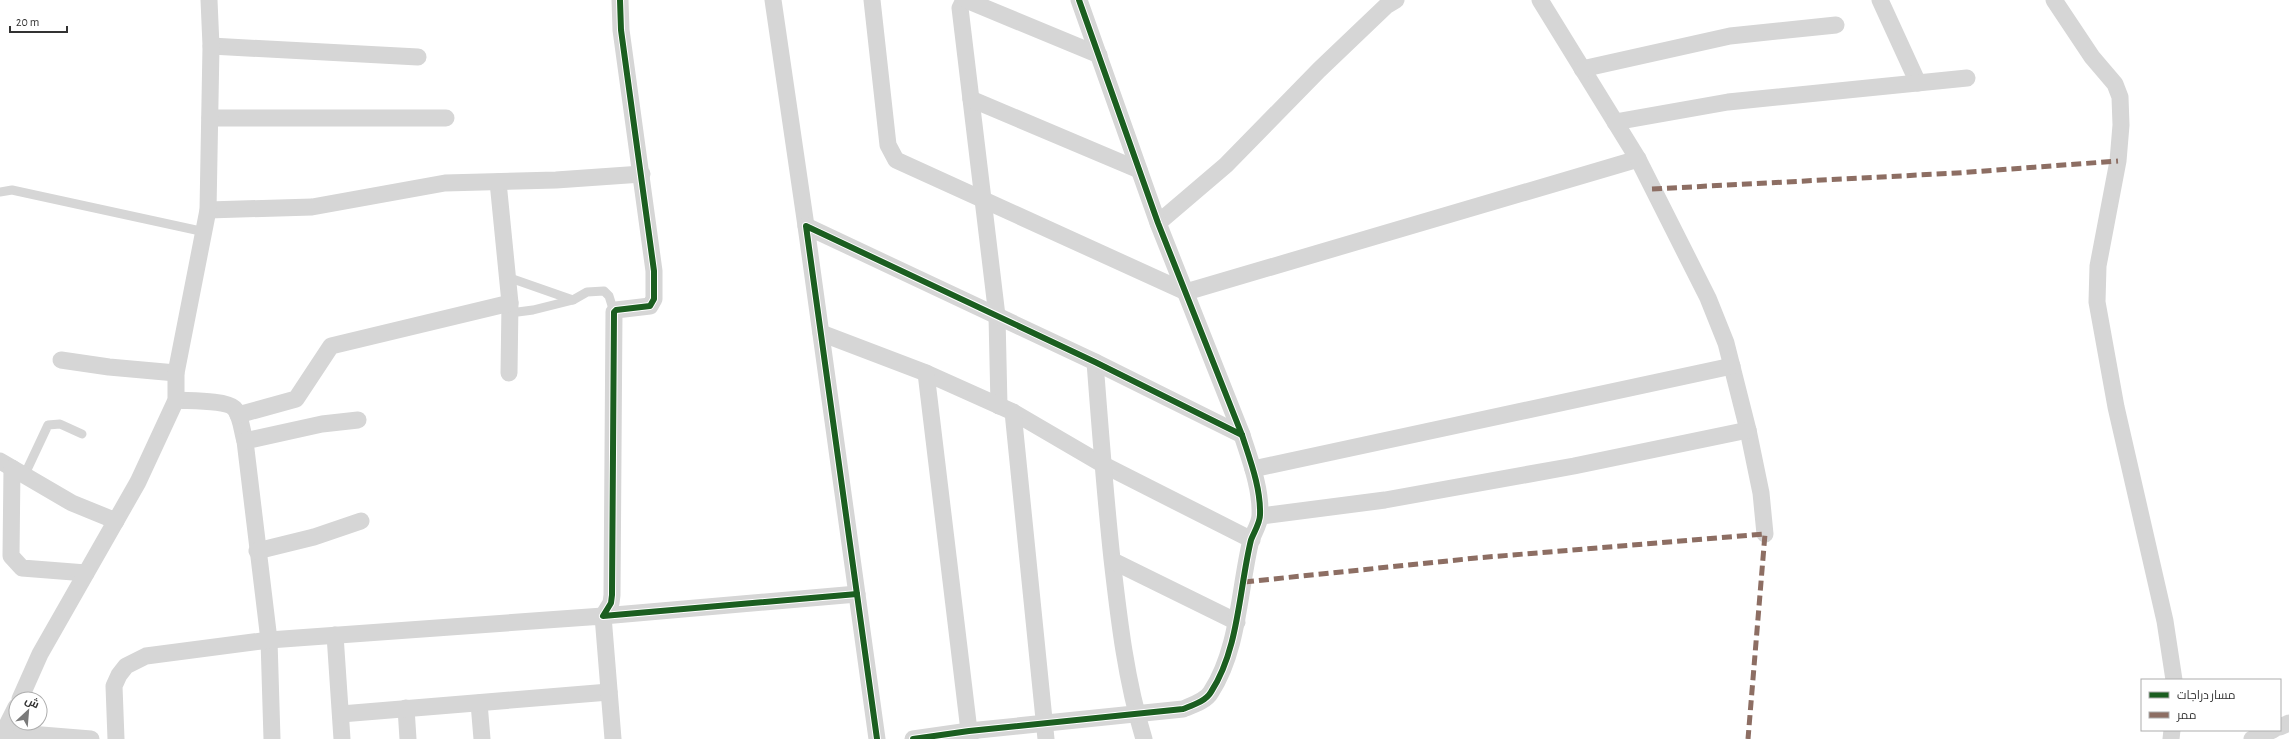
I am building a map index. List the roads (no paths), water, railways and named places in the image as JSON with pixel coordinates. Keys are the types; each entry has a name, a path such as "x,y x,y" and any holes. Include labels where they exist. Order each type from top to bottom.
{"street":[{"path":"24,691 40,654 138,482 176,400 176,372 205,232 208,210 211,46 209,0"},
{"path":"612,739 603,616 611,603 612,595 614,312 616,310 650,306 654,299 654,270 621,30 620,0"},
{"path":"773,0 877,739"},
{"path":"872,0 888,146 896,160 1186,292 1638,159"},
{"path":"1045,731 960,8 965,0 1099,56"},
{"path":"913,739 1045,731 1136,715 1183,709 1200,702 1211,693 1220,676 1237,622 1252,540 1261,516 1253,469 1242,435 1158,223 1079,0"},
{"path":"1158,223 1226,165 1319,70 1386,6 1396,0"},
{"path":"1540,0 1638,159 1708,298 1726,343 1748,430 1761,494 1765,534"},
{"path":"1880,0 1918,83"},
{"path":"2054,0 2092,57 2115,84 2120,97 2121,125 2118,162 2098,266 2098,302 2116,407 2165,621 2174,679"},
{"path":"1582,69 1730,36 1836,25"},
{"path":"211,46 418,57"},
{"path":"1615,122 1728,102 1967,78"},
{"path":"971,99 1139,170"},
{"path":"210,118 446,118"},
{"path":"208,210 312,207 445,183 556,180 642,174"},
{"path":"498,182 510,308 509,374"},
{"path":"806,226 1095,362 1242,435"},
{"path":"238,415 296,399 331,346 510,308"},
{"path":"821,333 926,373 1006,409 1102,464 1252,540"},
{"path":"61,360 109,367 176,372"},
{"path":"1095,362 1102,464 1126,666 1136,715 1144,739"},
{"path":"1253,469 1732,366"},
{"path":"926,373 969,735"},
{"path":"176,400 226,404 234,407 238,415 245,441 257,551 269,640 272,739"},
{"path":"245,441 322,424 358,420"},
{"path":"1261,516 1385,500 1574,466 1748,430"},
{"path":"86,573 22,568 11,556 12,468 72,503 116,521"},
{"path":"257,551 314,537 361,521"},
{"path":"1113,561 1237,622"},
{"path":"116,739 114,686 119,675 126,666 146,656 269,640 603,616 857,594"},
{"path":"335,635 342,739"},
{"path":"341,714 609,692"},
{"path":"479,703 482,739"},
{"path":"406,708 408,739"},
{"path":"8,723 2,735 91,739"},
{"path":"2252,739 2272,731"}],"lane":[{"path":"0,192 12,190 205,232"},
{"path":"508,277 573,300"},
{"path":"510,308 532,310 573,300 587,292 604,291 609,296 614,312"},
{"path":"12,468 48,425 60,424 82,434"}]}
